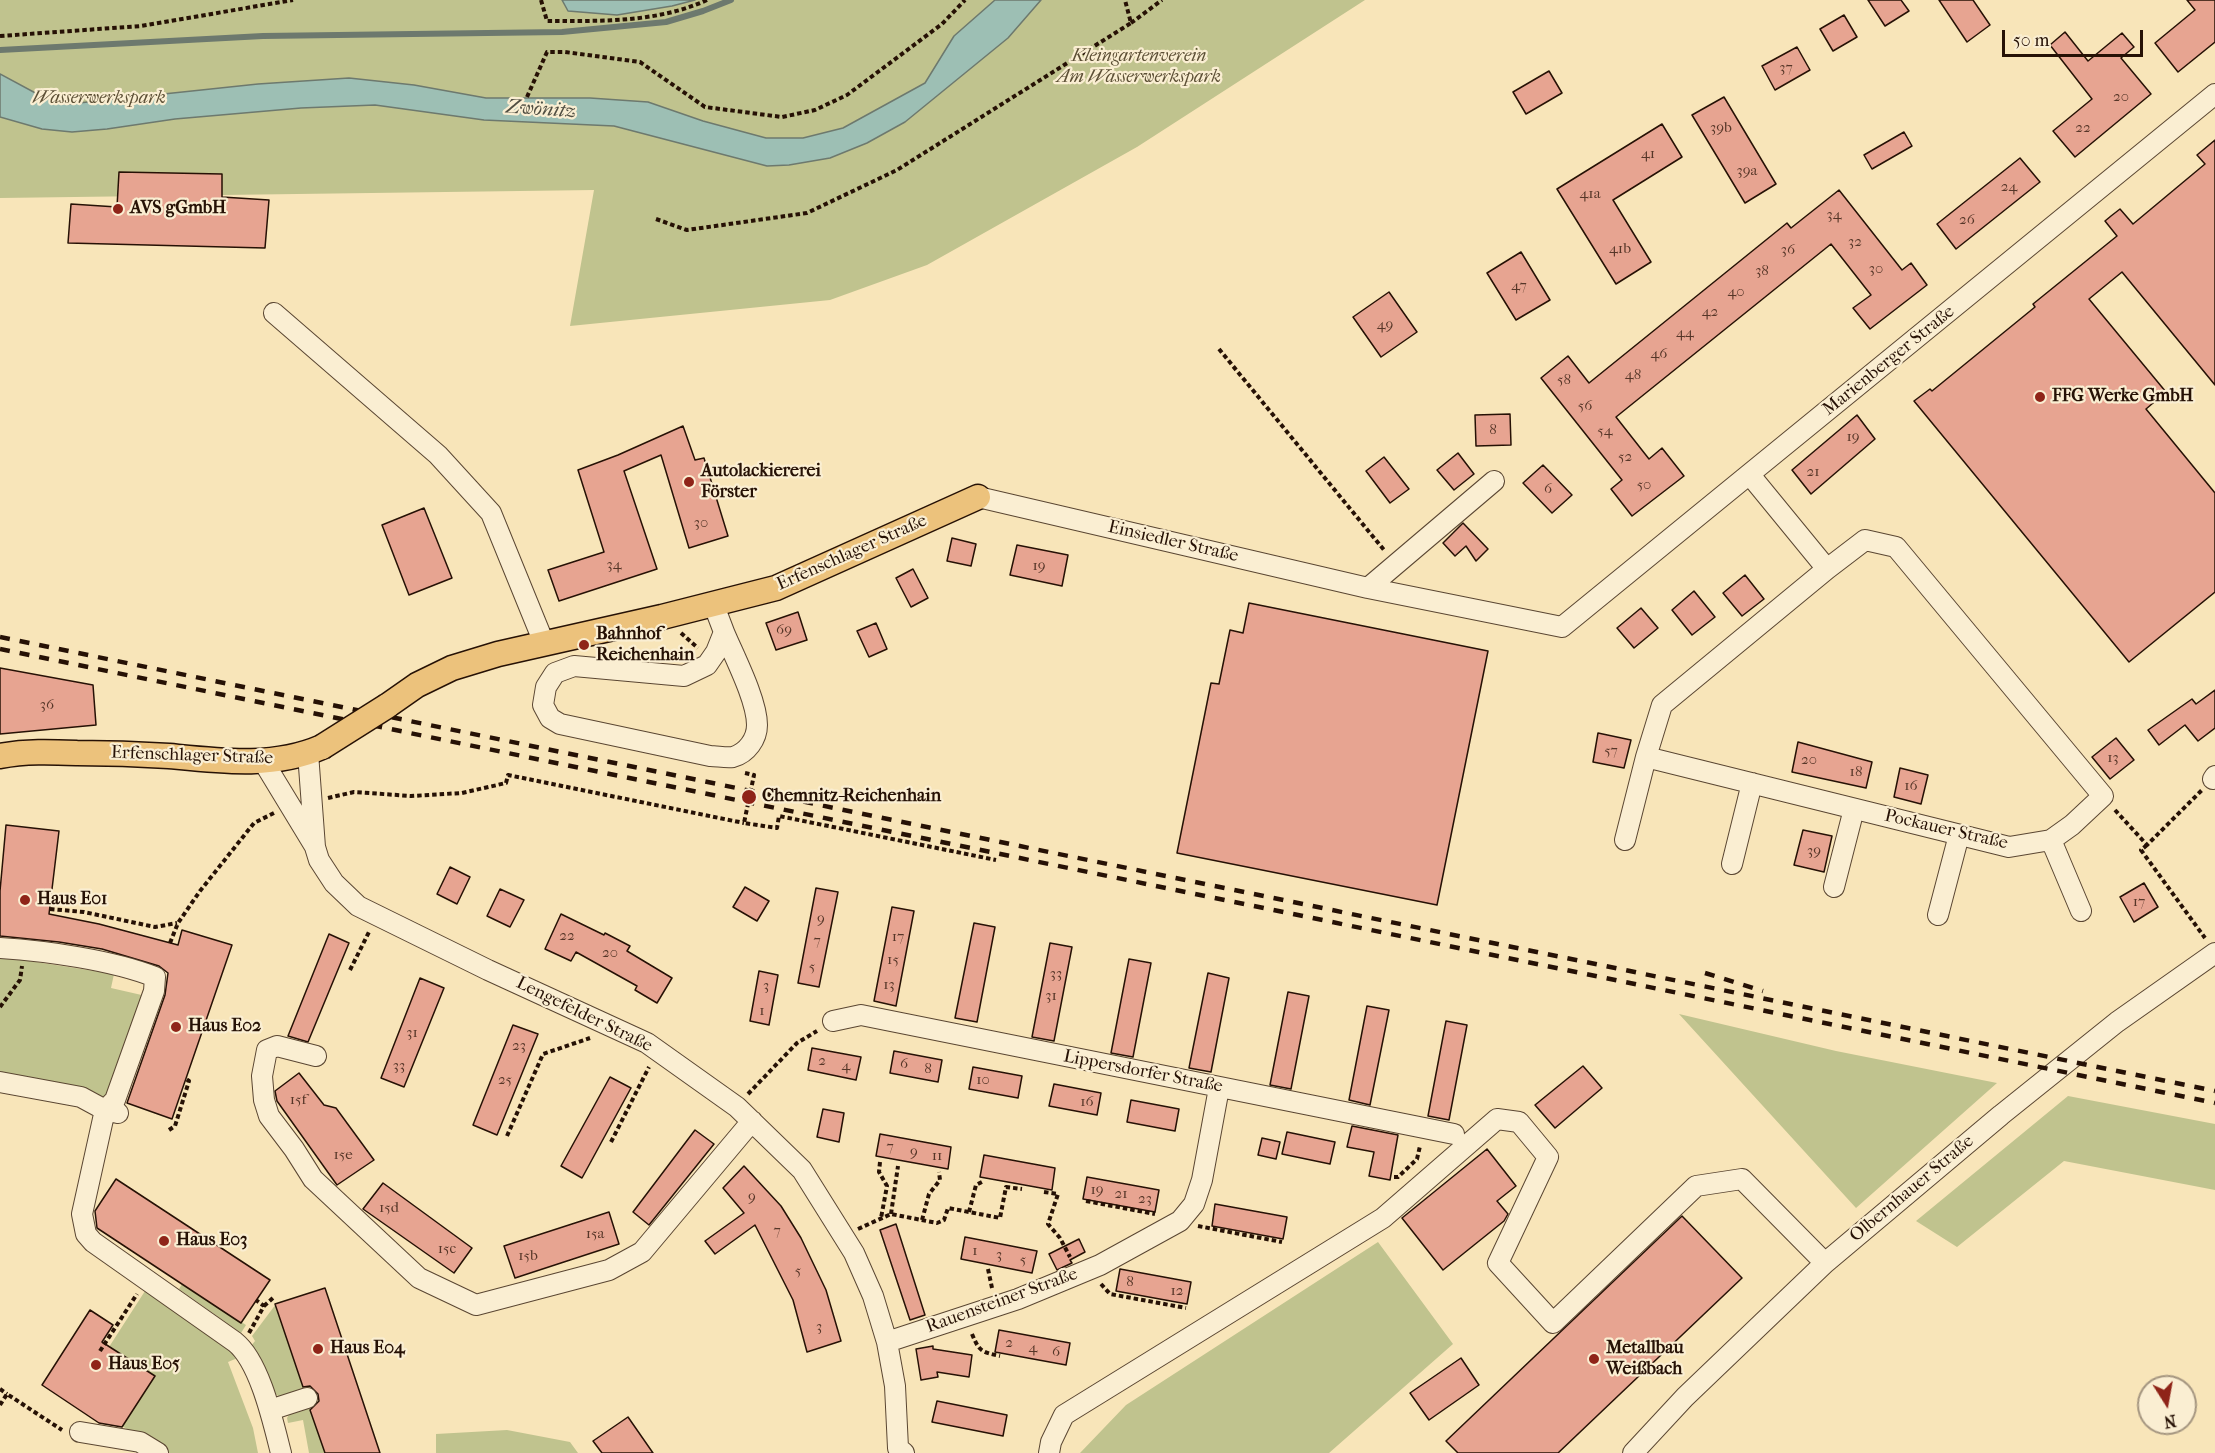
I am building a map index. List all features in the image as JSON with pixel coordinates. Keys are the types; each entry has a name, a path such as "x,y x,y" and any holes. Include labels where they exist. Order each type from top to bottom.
{"main road":[{"name":"Erfenschlager Straße","path":"0,756 21,752 141,754 208,760 286,759 315,750 417,685 452,668 498,654 776,588 978,497"}],"street":[{"name":"Marienberger Straße","path":"1562,627 2215,94"},
{"path":"274,313 438,455 491,513 544,643"},
{"path":"1750,475 1827,568"},
{"path":"1368,588 1494,481"},
{"name":"Einsiedler Straße","path":"978,497 1368,588 1562,627"},
{"path":"1625,840 1662,705 1827,568 1865,540 1896,547 2103,796"},
{"path":"713,603 755,709 758,727 753,742 743,752 732,757 710,756 560,724 550,718 543,705 546,687 555,673 574,666 684,676 710,661 724,632"},
{"name":"Lengefelder Straße","path":"315,750 313,801 315,847"},
{"name":"Pockauer Straße","path":"1646,757 2009,847 2051,840 2072,825 2103,796"},
{"name":"Lengefelder Straße","path":"263,761 334,883 358,906 647,1043 737,1107 802,1170 855,1253 873,1296 887,1341 895,1386 898,1448 904,1453"},
{"path":"1732,864 1752,783"},
{"path":"1834,887 1854,809"},
{"path":"1938,915 1959,835"},
{"path":"2051,840 2081,911"},
{"path":"0,948 116,965 155,976 154,991 115,1100 83,1203 83,1224 86,1234 93,1242 241,1346 248,1355 270,1410 280,1453"},
{"name":"Olbernhauer Straße","path":"1633,1453 1685,1397 1825,1263 2116,1022 2215,953"},
{"name":"Lippersdorfer Straße","path":"833,1021 861,1015 1454,1134"},
{"path":"316,1056 278,1046 267,1050 262,1076 264,1100 269,1116 313,1179 419,1278 477,1305 609,1270 642,1252 752,1121"},
{"path":"0,1082 81,1097 112,1112"},
{"name":"Rauensteiner Straße","path":"887,1341 1018,1299 1084,1272 1174,1225 1194,1204 1202,1180 1219,1088"},
{"path":"1049,1453 1051,1443 1064,1415 1383,1218 1497,1119 1519,1122 1548,1157 1498,1263 1553,1323 1696,1186 1742,1179 1825,1263"},
{"path":"270,1410 307,1398"},
{"path":"71,1431 140,1442 158,1453"}],"path":[{"path":"0,36 141,26 293,0"},
{"path":"541,0 547,21 622,21 692,7 707,0"},
{"path":"528,97 547,51 640,62 705,107 782,117 815,110 847,94 942,24 965,0"},
{"path":"1125,0 1131,23"},
{"path":"656,219 687,230 807,213 897,170 1131,23 1162,0"},
{"path":"1219,349 1396,565"},
{"path":"662,616 710,661"},
{"path":"732,757 727,769 754,775 744,823"},
{"path":"313,801 354,792 411,796 462,793 506,783 508,775 744,823 777,828 779,816 996,860"},
{"path":"2203,936 2141,850 2214,778"},
{"path":"2103,796 2147,845"},
{"path":"170,943 178,923 200,891 254,823"},
{"path":"50,909 84,912 155,927 178,923"},
{"path":"350,970 360,948"},
{"path":"0,1007 20,980"},
{"path":"754,1086 770,1073 797,1043 833,1021"},
{"path":"507,1136 543,1054 617,1030"},
{"path":"611,1142 658,1051"},
{"path":"169,1130 175,1126 189,1081 186,1079"},
{"path":"1394,1177 1398,1177 1418,1159 1424,1128"},
{"path":"880,1162 879,1172 887,1186 881,1218"},
{"path":"891,1214 898,1166"},
{"path":"922,1220 929,1194 940,1180 939,1172"},
{"path":"969,1212 976,1185 984,1181"},
{"path":"843,1235 891,1214 937,1223 944,1220 948,1208 1000,1218 1006,1187 1022,1189"},
{"path":"1044,1192 1058,1194 1048,1224 1084,1272 1110,1294 1186,1308"},
{"path":"1086,1201 1156,1215 1174,1225 1282,1242"},
{"path":"100,1351 146,1280"},
{"path":"241,1346 264,1306 275,1296"},
{"path":"256,1300 264,1306"},
{"path":"964,1317 978,1348 1000,1356"},
{"path":"0,1389 71,1431"},
{"path":"0,1405 7,1394"}],"green space":[{"name":"Wasserwerkspark","path":"0,0 562,0 568,11 672,6 695,0 1365,0 1137,147 927,265 830,300 570,326 594,190 0,198"},
{"path":"0,958 114,974 111,988 146,996 109,1101 0,1077"},
{"path":"1679,1014 1836,1051 1997,1083 1856,1208"},
{"path":"2068,1096 2215,1124 2215,1190 2064,1161 1957,1247 1916,1221"},
{"path":"1378,1242 1453,1344 1329,1453 1080,1453 1126,1405"},
{"path":"182,1284 246,1325 241,1333 179,1289"},
{"path":"145,1291 240,1357 228,1362 253,1428 258,1453 166,1453 122,1426 155,1376 109,1347"},
{"path":"276,1304 305,1394 280,1397 275,1394 251,1346 255,1341 252,1336"},
{"path":"309,1405 325,1453 309,1453 303,1420 288,1423 287,1418 291,1411"},
{"path":"507,1430 570,1442 578,1453 436,1453 436,1434"}],"water":[{"path":"562,0 695,0 617,15 568,11"},
{"name":"Zwönitz","path":"995,0 1041,0 1008,38 905,122 867,143 830,158 789,165 767,166 614,126 484,120 375,105 301,108 175,119 72,132 42,129 0,117 0,74 41,96 69,104 258,84 349,78 414,85 486,98 590,98 648,102 703,121 766,138 803,138 843,128 925,83 954,36"}],"building":[{"path":"1868,0 1901,0 1909,11 1885,26"},
{"path":"1939,0 1973,0 1990,25 1967,42"},
{"path":"2187,0 2215,0 2215,42 2178,72 2155,43 2195,10"},
{"path":"1844,15 1857,37 1833,51 1820,29"},
{"path":"2065,32 2088,61 2122,33 2134,47 2121,58 2151,94 2075,157 2053,131 2092,99 2050,45"},
{"path":"1797,47 1810,70 1775,90 1762,66"},
{"path":"1549,71 1562,93 1526,114 1513,92"},
{"path":"1724,97 1776,184 1745,203 1692,115"},
{"path":"1662,124 1682,157 1613,200 1651,262 1616,284 1557,189"},
{"path":"1904,132 1912,146 1872,169 1864,155"},
{"name":"FFG Werke GmbH","path":"2215,140 2215,385 2122,272 2089,299 2166,392 2146,409 2215,493 2215,592 2129,662 1914,401 1930,389 1932,391 2035,307 2033,304 2117,236 2105,221 2111,216 2120,209 2133,224 2205,164 2197,155"},
{"path":"2020,158 2040,182 1956,249 1937,224"},
{"name":"AVS gGmbH","path":"119,172 222,174 222,197 269,200 265,248 68,243 71,204 117,207"},
{"path":"1839,190 1902,270 1911,263 1927,285 1870,329 1853,308 1871,295 1831,244 1616,417 1649,459 1662,448 1684,476 1632,516 1611,489 1622,480 1541,378 1568,356 1589,383 1787,223 1791,228"},
{"path":"1521,252 1550,300 1516,320 1487,273"},
{"path":"1389,292 1417,332 1381,357 1353,317"},
{"path":"1510,414 1511,445 1476,446 1475,415"},
{"path":"1857,415 1875,439 1811,494 1792,470"},
{"path":"683,426 695,460 704,458 728,536 689,548 661,455 624,471 657,569 559,601 548,570 604,552 578,470"},
{"path":"1458,453 1474,474 1454,490 1437,470"},
{"path":"1384,457 1409,489 1390,503 1366,471"},
{"path":"1543,465 1572,495 1552,513 1523,483"},
{"path":"424,508 452,578 409,595 382,525"},
{"path":"1463,523 1488,549 1476,561 1466,546 1455,556 1443,543"},
{"path":"952,538 976,544 971,566 947,561"},
{"path":"1017,545 1068,555 1062,586 1010,575"},
{"path":"913,569 928,598 911,607 896,578"},
{"path":"1745,575 1764,599 1742,616 1723,593"},
{"path":"1694,591 1715,617 1692,635 1672,610"},
{"path":"1249,603 1488,651 1437,905 1177,853 1211,683 1219,684 1230,630 1243,633"},
{"path":"1641,608 1658,628 1634,648 1617,628"},
{"path":"798,612 807,640 776,650 766,623"},
{"path":"876,623 887,649 869,657 857,631"},
{"path":"0,668 93,685 96,725 0,734"},
{"path":"2215,690 2215,728 2198,741 2185,725 2159,745 2148,730 2192,699 2196,704"},
{"path":"1598,733 1631,740 1624,768 1593,762"},
{"path":"2116,738 2134,760 2110,779 2092,757"},
{"path":"1798,742 1872,762 1866,788 1792,772"},
{"path":"1900,768 1928,775 1921,804 1894,797"},
{"path":"6,825 59,831 49,914 99,924 178,945 182,930 232,945 172,1119 127,1103 165,995 168,973 159,966 102,949 0,936 0,891"},
{"path":"1803,830 1832,836 1824,872 1794,865"},
{"path":"450,867 470,877 457,904 437,894"},
{"path":"2144,883 2158,907 2134,922 2120,897"},
{"path":"745,887 769,901 757,921 733,907"},
{"path":"816,888 838,892 819,987 798,983"},
{"path":"500,889 524,900 510,927 487,916"},
{"path":"892,907 914,911 896,1006 874,1001"},
{"path":"561,914 630,946 627,951 672,978 657,1003 635,990 637,986 576,952 571,961 545,949"},
{"path":"974,923 995,927 977,1022 955,1018"},
{"path":"329,934 349,943 308,1042 288,1036"},
{"path":"1050,943 1072,947 1054,1041 1032,1037"},
{"path":"1129,959 1151,963 1133,1057 1111,1053"},
{"path":"759,971 778,975 769,1025 750,1021"},
{"path":"1208,973 1229,978 1211,1072 1189,1068"},
{"path":"420,978 444,988 404,1087 381,1078"},
{"path":"1288,992 1309,996 1291,1089 1270,1085"},
{"path":"1367,1006 1389,1010 1370,1105 1349,1100"},
{"path":"1446,1021 1467,1025 1449,1120 1428,1116"},
{"path":"513,1025 538,1034 497,1135 473,1125"},
{"path":"812,1048 861,1057 856,1080 808,1070"},
{"path":"894,1051 942,1060 938,1082 890,1073"},
{"path":"1583,1066 1602,1088 1555,1128 1535,1105"},
{"path":"973,1067 1022,1076 1018,1098 969,1089"},
{"path":"299,1073 324,1105 336,1108 374,1160 337,1185 277,1101 275,1091"},
{"path":"610,1077 631,1088 582,1178 561,1166"},
{"path":"1054,1084 1101,1093 1097,1115 1049,1106"},
{"path":"1131,1100 1179,1109 1175,1131 1127,1122"},
{"path":"823,1109 844,1113 839,1142 817,1137"},
{"path":"1352,1126 1398,1135 1390,1180 1369,1176 1374,1152 1347,1147"},
{"path":"695,1130 714,1144 649,1225 633,1212"},
{"path":"1287,1132 1335,1142 1330,1164 1282,1154"},
{"path":"880,1134 951,1147 948,1169 876,1156"},
{"path":"1262,1138 1280,1142 1276,1159 1258,1155"},
{"path":"1487,1149 1516,1186 1497,1201 1508,1214 1504,1221 1443,1270 1402,1218"},
{"path":"984,1155 1055,1168 1052,1190 980,1177"},
{"path":"744,1166 781,1206 801,1238 826,1290 841,1341 807,1352 793,1300 755,1225 715,1254 705,1241 744,1213 723,1188"},
{"path":"1087,1177 1159,1190 1155,1212 1083,1199"},
{"name":"Haus E03","path":"116,1179 270,1280 241,1323 97,1228 95,1211"},
{"path":"383,1183 472,1248 454,1273 363,1209"},
{"path":"1215,1204 1287,1217 1283,1239 1212,1226"},
{"path":"609,1212 619,1244 515,1278 504,1246"},
{"name":"Metallbau Weißbach","path":"1682,1216 1742,1278 1558,1453 1458,1453 1446,1441"},
{"path":"896,1224 925,1315 910,1320 880,1230"},
{"path":"965,1237 1037,1251 1032,1273 961,1259"},
{"path":"1079,1239 1085,1252 1070,1260 1072,1263 1057,1270 1049,1254"},
{"path":"1120,1269 1191,1282 1187,1304 1116,1291"},
{"name":"Haus E04","path":"325,1288 380,1453 325,1453 310,1410 319,1401 318,1394 310,1386 303,1387 275,1304"},
{"name":"Haus E05","path":"90,1310 113,1325 102,1342 155,1376 122,1427 99,1423 42,1385"},
{"path":"999,1330 1070,1343 1066,1365 995,1352"},
{"path":"933,1346 933,1349 972,1355 969,1377 937,1372 938,1377 921,1380 916,1349"},
{"path":"1461,1358 1479,1385 1429,1420 1410,1393"},
{"path":"937,1401 1007,1415 1003,1436 932,1422"},
{"path":"628,1417 653,1453 602,1453 593,1441"}],"waterway":[{"path":"0,50 263,36 562,32 666,22 731,0"}],"railway":[{"path":"0,637 2215,1091"},
{"path":"0,649 2215,1103"},
{"path":"1705,973 1763,991"}],"place":[{"name":"AVS gGmbH","path":"118,209"},
{"name":"FFG Werke GmbH","path":"2040,397"},
{"name":"Autolackiererei Förster","path":"689,482"},
{"name":"Bahnhof Reichenhain","path":"584,645"},
{"name":"Chemnitz-Reichenhain","path":"749,797"},
{"name":"Haus E01","path":"25,900"},
{"name":"Haus E02","path":"176,1027"},
{"name":"Haus E03","path":"164,1241"},
{"name":"Haus E04","path":"318,1349"},
{"name":"Metallbau Weißbach","path":"1594,1359"},
{"name":"Haus E05","path":"96,1365"}],"park label":[{"name":"Kleingartenverein Am Wasserwerkspark","path":"1139,67"}]}
